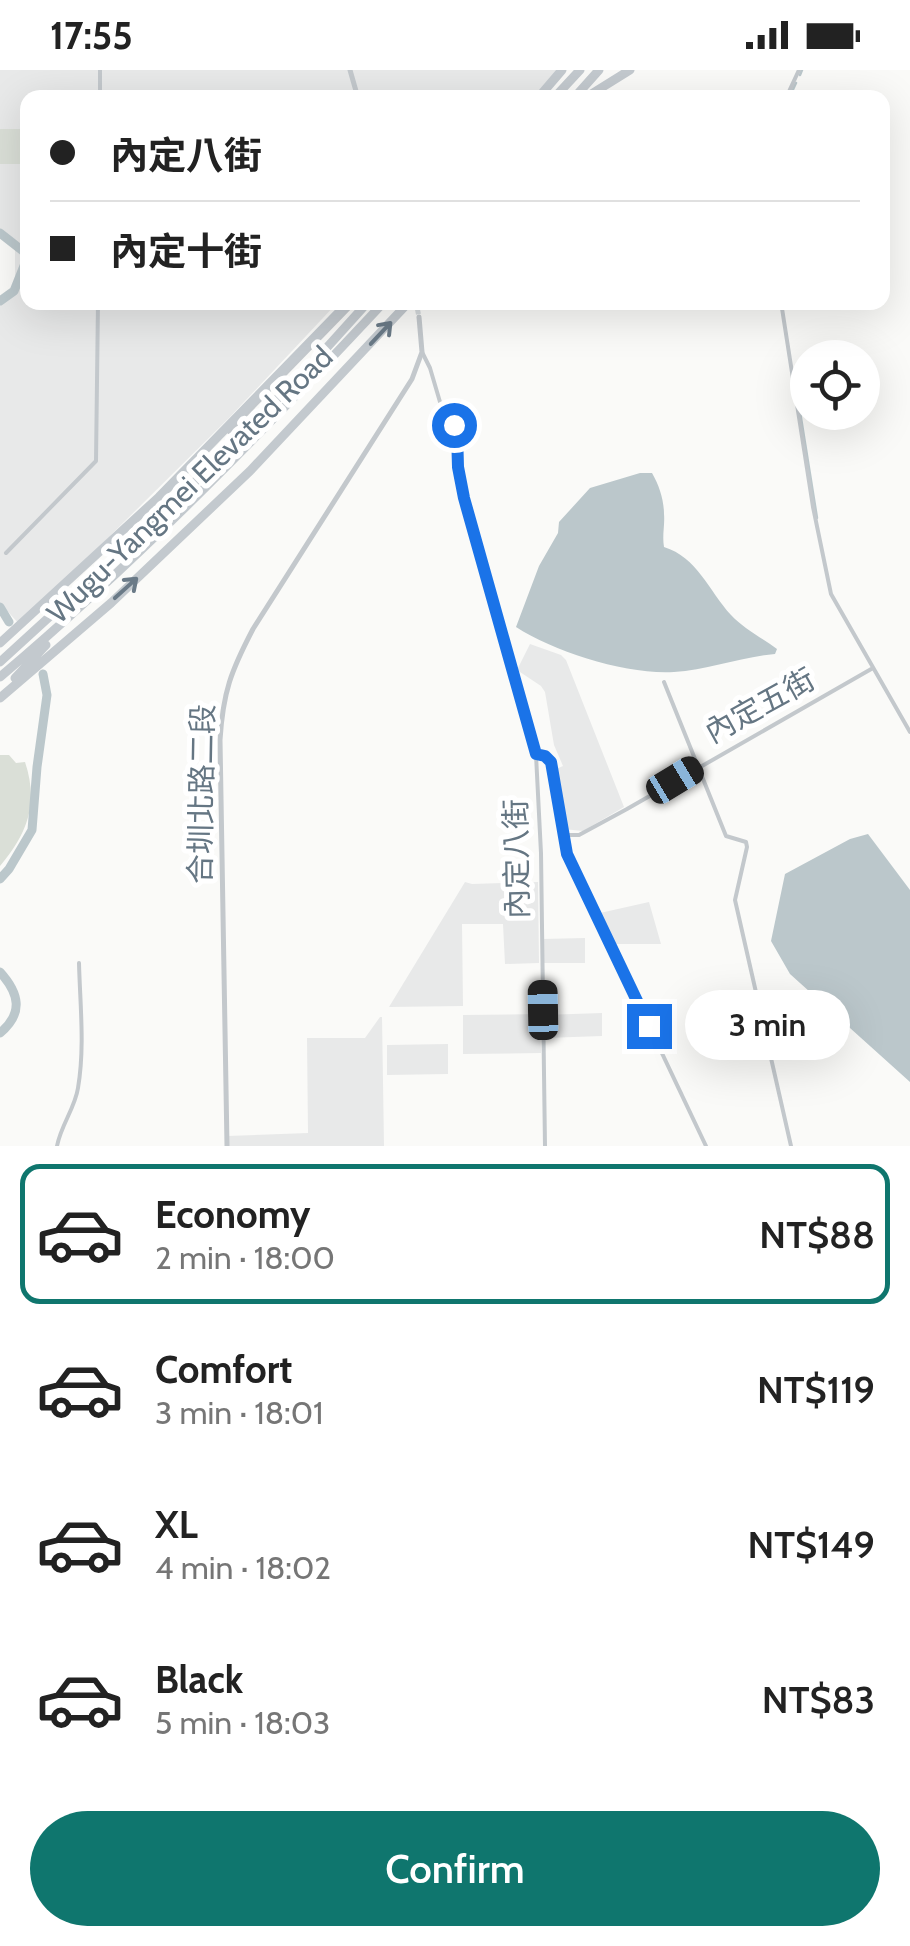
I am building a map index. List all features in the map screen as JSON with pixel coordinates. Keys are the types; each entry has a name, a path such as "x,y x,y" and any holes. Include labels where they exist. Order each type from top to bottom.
{"highway":[{"path":"545,90 562,70"},
{"path":"561,90 580,70"},
{"path":"581,90 600,70"},
{"path":"600,90 618,70"},
{"path":"597,90 630,70"},
{"name":"Wugu-Yangmei Elevated Road","path":"2,639 159,497 344,310"},
{"path":"0,659 174,502 361,310"},
{"path":"0,677 74,614 246,449 376,310"},
{"name":"Wugu-Yangmei Elevated Road","path":"0,696 110,602 225,495 402,310"},
{"path":"0,696 74,614"}],"street":[{"path":"6,553 96,461 98,310"},
{"path":"781,310 830,591 910,732"},
{"path":"418,316 422,352"},
{"name":"內定八街","path":"422,352 445,419 457,432 464,498 536,754 546,1146"},
{"name":"合圳北路二段","path":"227,1146 220,740 226,691 232,668 253,629 412,378 422,352"},
{"name":"內定五街","path":"563,835 578,834 628,809 872,668"},
{"path":"664,682 726,836 746,842 735,900 791,1146"},
{"path":"536,754 551,762 567,854 705,1145"},
{"path":"57,1146 79,1080 80,963"}],"shaded area":[{"path":"0,70 558,70 539,90 20,90 20,310 330,310 229,418 20,625 0,603 0,305 15,294 15,247 0,236"},
{"path":"0,129 20,129 20,164 0,164"},
{"path":"652,473 661,493 664,547 685,558 731,615 777,649 775,654 687,671 635,670 592,660 516,627 539,566 558,533 559,522 590,488"},
{"path":"530,644 566,660 624,807 583,831 563,829 554,770 563,766 554,745 545,692 517,670"},
{"path":"0,755 9,755 16,763 25,762 31,791 28,818 0,866"},
{"path":"868,834 910,890 910,1082 790,974 771,941 785,874 850,839"},
{"path":"465,882 538,882 539,963 505,964 503,924 462,924 463,1006 389,1007"},
{"path":"649,902 661,944 614,944 600,913"},
{"path":"585,938 585,963 542,963 542,939"},
{"path":"602,1013 602,1036 545,1038 544,1015"},
{"path":"540,1014 541,1053 463,1054 463,1015"},
{"path":"380,1017 384,1146 228,1146 227,1136 308,1133 307,1038 365,1038"},
{"path":"448,1044 448,1074 387,1075 387,1045"}],"waterway":[{"path":"800,75 802,70"},
{"path":"793,90 796,83"},
{"path":"0,233 20,249"},
{"path":"0,301 14,291 20,276"},
{"path":"803,430 817,518"},
{"path":"0,607 9,622"},
{"path":"0,879 32,830 47,695 43,674"},
{"path":"0,972 16,1003 13,1018 0,1033"}],"tunnel":[{"path":"418,310 419,317"}],"route":[{"path":"454,425 464,498 536,754 551,762 567,854 649,1026"}]}
